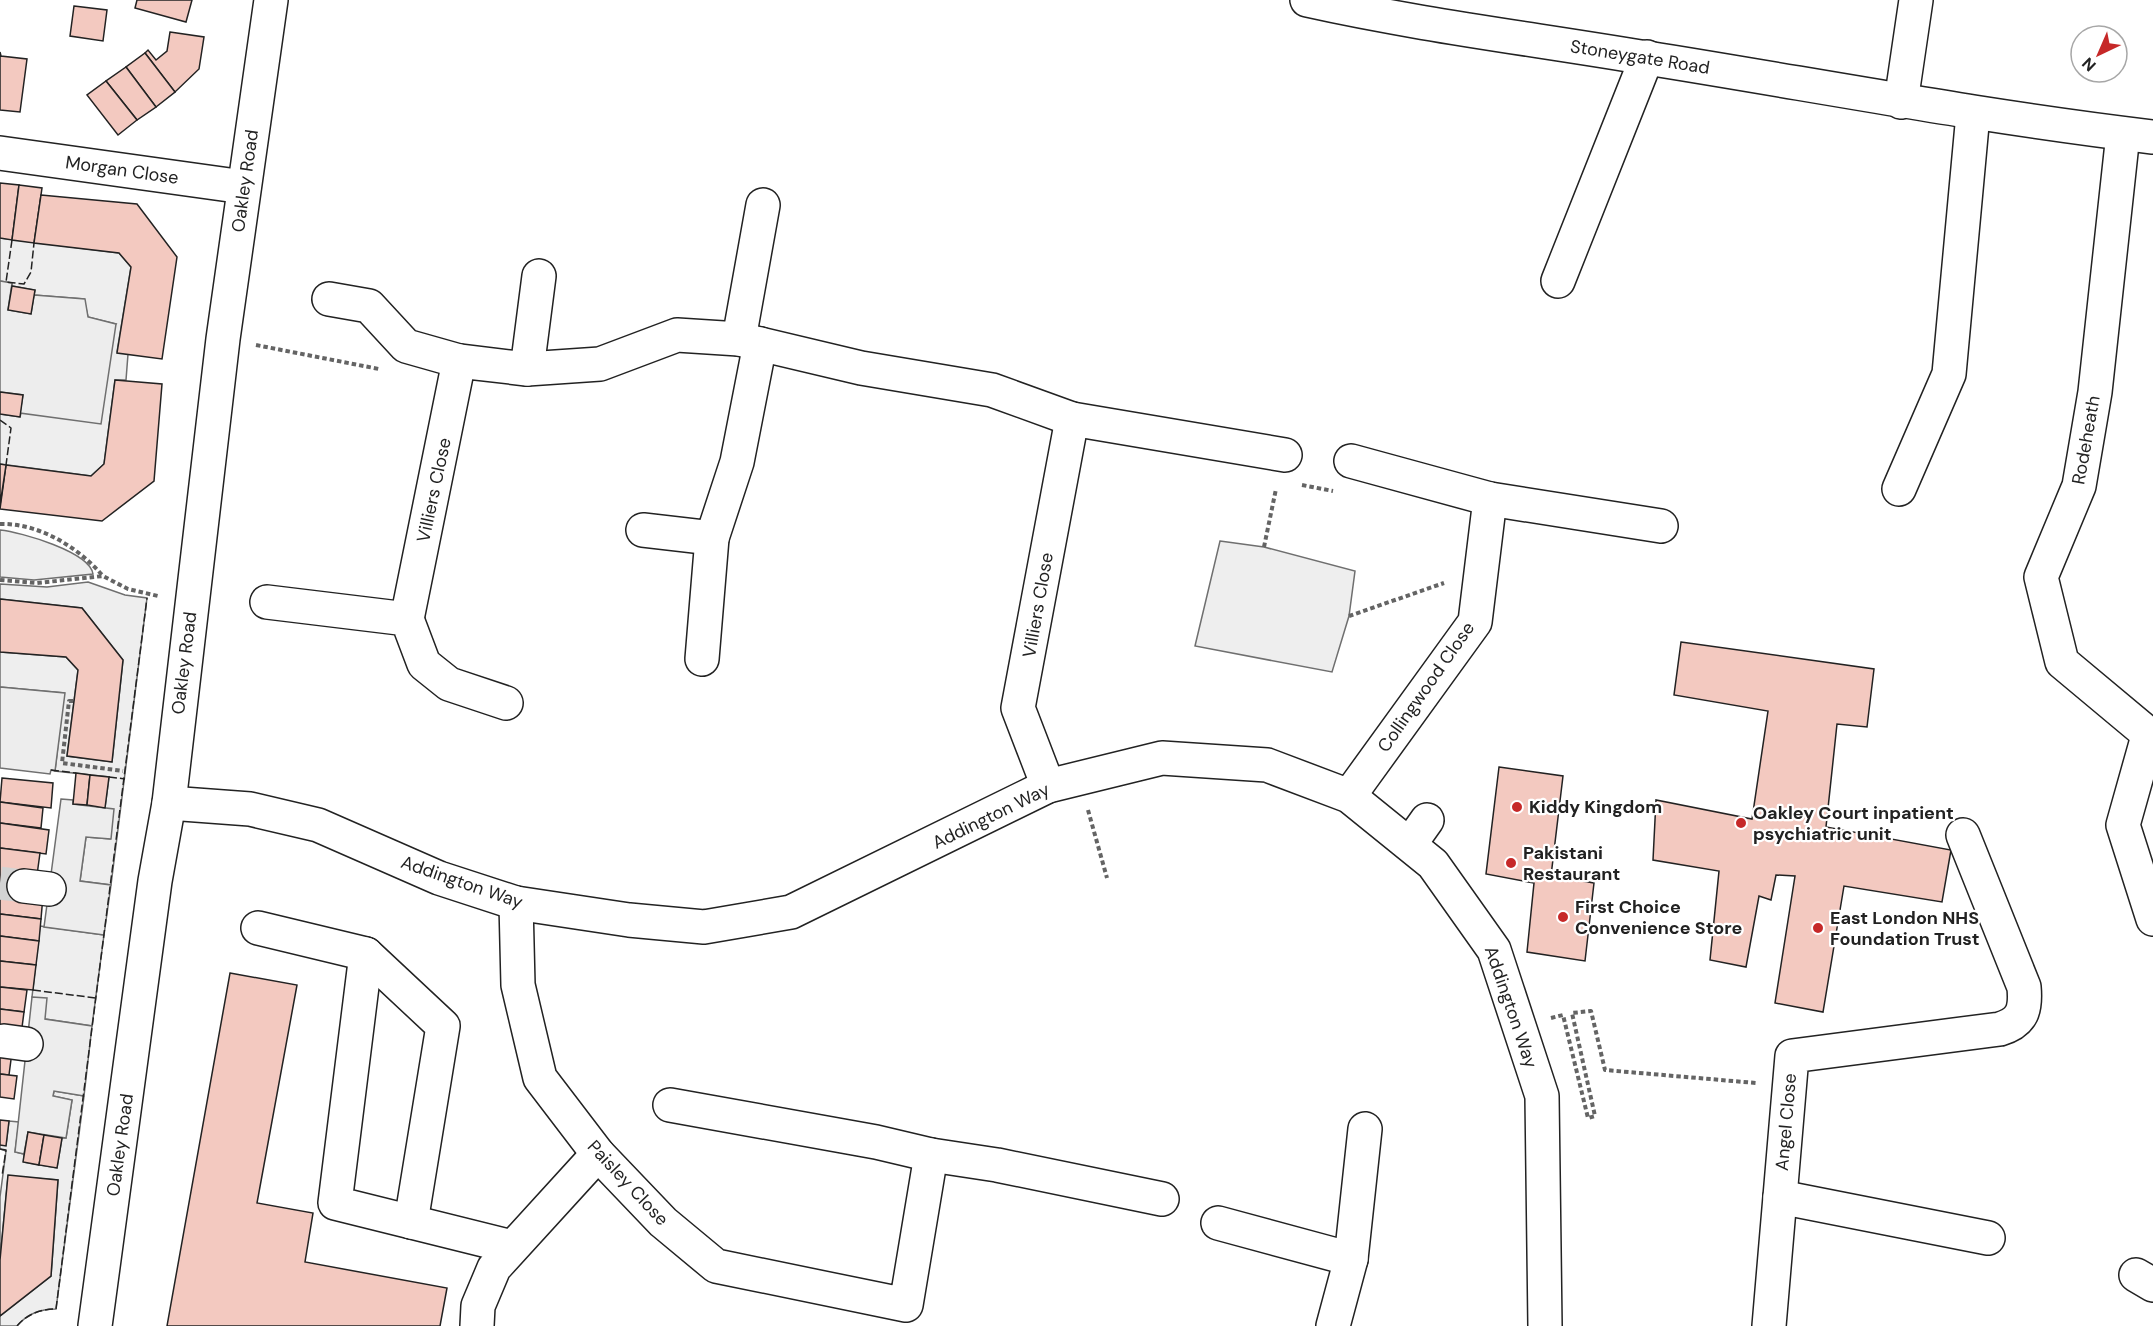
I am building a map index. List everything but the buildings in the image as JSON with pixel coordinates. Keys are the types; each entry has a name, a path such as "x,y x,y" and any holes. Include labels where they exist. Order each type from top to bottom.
{"street":[{"name":"Oakley Road","path":"95,1326 154,893 169,803 223,339 271,0"},
{"name":"Stoneygate Road","path":"1307,0 1376,8 1900,102 2138,135"},
{"path":"1900,102 1916,0"},
{"path":"1557,281 1647,57"},
{"path":"1899,489 1948,374 1974,114"},
{"name":"Rodeheath","path":"2138,135 2079,486 2041,577 2062,662 2150,737 2123,825 2153,919"},
{"name":"Morgan Close","path":"0,153 244,187"},
{"path":"702,659 712,538 737,462 763,205"},
{"path":"527,369 539,276"},
{"path":"328,300 369,306 406,346 459,361 527,369 600,364 677,335 750,341 861,368 992,390 1072,418 1282,468"},
{"name":"Villiers Close","path":"407,619 459,361"},
{"name":"Villiers Close","path":"1048,786 1018,708 1072,418"},
{"path":"1351,461 1490,499 1661,526"},
{"name":"Collingwood Close","path":"1350,796 1475,621 1490,499"},
{"path":"643,531 712,538"},
{"path":"267,602 407,619 424,664 448,684 506,703"},
{"name":"Addington Way","path":"169,803 250,809 318,825 439,878 516,903 629,920 704,927 791,912 1048,786 1162,758 1267,765 1350,796 1418,832 1434,864 1494,950 1542,1096 1545,1326"},
{"name":"Angel Close","path":"1769,1326 1792,1056 2000,1029 2013,1025 2021,1017 2026,1004 2024,987 1963,835"},
{"name":"Paisley Close","path":"516,903 518,985 540,1078 598,1154 663,1222 716,1266 905,1316 932,1155"},
{"path":"258,928 366,954 443,1026 411,1222"},
{"path":"366,954 335,1203 512,1247"},
{"path":"670,1105 876,1142 932,1155 1162,1199"},
{"path":"1333,1326 1351,1259 1365,1129"},
{"path":"477,1326 478,1306 494,1268 598,1154"},
{"path":"1780,1197 1988,1238"},
{"path":"1218,1223 1351,1259"}],"path":[{"path":"223,339 388,371"},
{"path":"1264,547 1282,468"},
{"path":"0,524 33,529 61,542 86,556 103,576 128,588 191,603"},
{"path":"1349,616 1480,570"},
{"path":"0,580 37,583 103,576"},
{"path":"74,701 69,701 62,733 62,763 123,771"},
{"path":"1079,778 1107,878"},
{"path":"1547,1019 1563,1015 1588,1118 1595,1116 1572,1013 1591,1011 1605,1070 1790,1086"}],"shaded area":[{"path":"0,238 119,253 131,267 117,352 128,354 126,380 115,380 104,464 91,476 0,464 0,414 20,417 21,413 116,324 88,317 84,299 34,295 35,290 12,286 12,283 0,281"},
{"path":"0,281 12,283 8,310 31,314 34,295 85,299 88,317 116,324 101,424 20,413 23,395 0,392"},
{"path":"0,530 38,539 68,551 89,566 93,574 34,580 0,577"},
{"path":"1220,541 1264,547 1355,571 1349,616 1332,672 1195,646"},
{"path":"88,582 125,595 147,598 111,885 80,881 86,837 110,839 105,808 109,777 55,771 64,693 0,687 0,652 66,657 78,670 67,756 112,762 123,660 82,608 0,599 0,584 47,587"},
{"path":"0,687 65,693 55,771 51,770 50,774 0,768"},
{"path":"61,799 73,800 73,804 114,809 111,839 86,837 80,881 111,885 104,935 44,927"},
{"path":"40,926 104,935 92,1026 45,1019 32,997"},
{"path":"32,997 47,998 45,1019 92,1026 84,1096 54,1091 53,1096 72,1100 66,1138 28,1132 24,1154 15,1152"},
{"path":"54,1091 84,1096 56,1309 35,1313 25,1318 17,1326 0,1326 0,1316 51,1276 58,1180 8,1176 0,1260 0,1197 6,1151 0,1149 0,1145 6,1145 9,1121 19,1122 15,1152 24,1154 24,1162 57,1168 62,1138 66,1138 72,1100 53,1096"}],"tunnel":[{"path":"0,883 24,886"}],"fence":[{"path":"12,240 6,282 24,284 31,272 34,243"},
{"path":"0,420 11,428 6,465"},
{"path":"17,1326 25,1318 35,1313 56,1309 147,598"},
{"path":"51,770 76,773"},
{"path":"109,777 125,779"},
{"path":"33,990 96,998"},
{"path":"0,1149 6,1150 2,1176"}],"place":[{"name":"Kiddy Kingdom","path":"1517,807"},
{"name":"Oakley Court inpatient psychiatric unit","path":"1741,823"},
{"name":"Pakistani Restaurant","path":"1511,863"},
{"name":"First Choice Convenience Store","path":"1563,917"},
{"name":"East London NHS Foundation Trust","path":"1818,928"}]}
